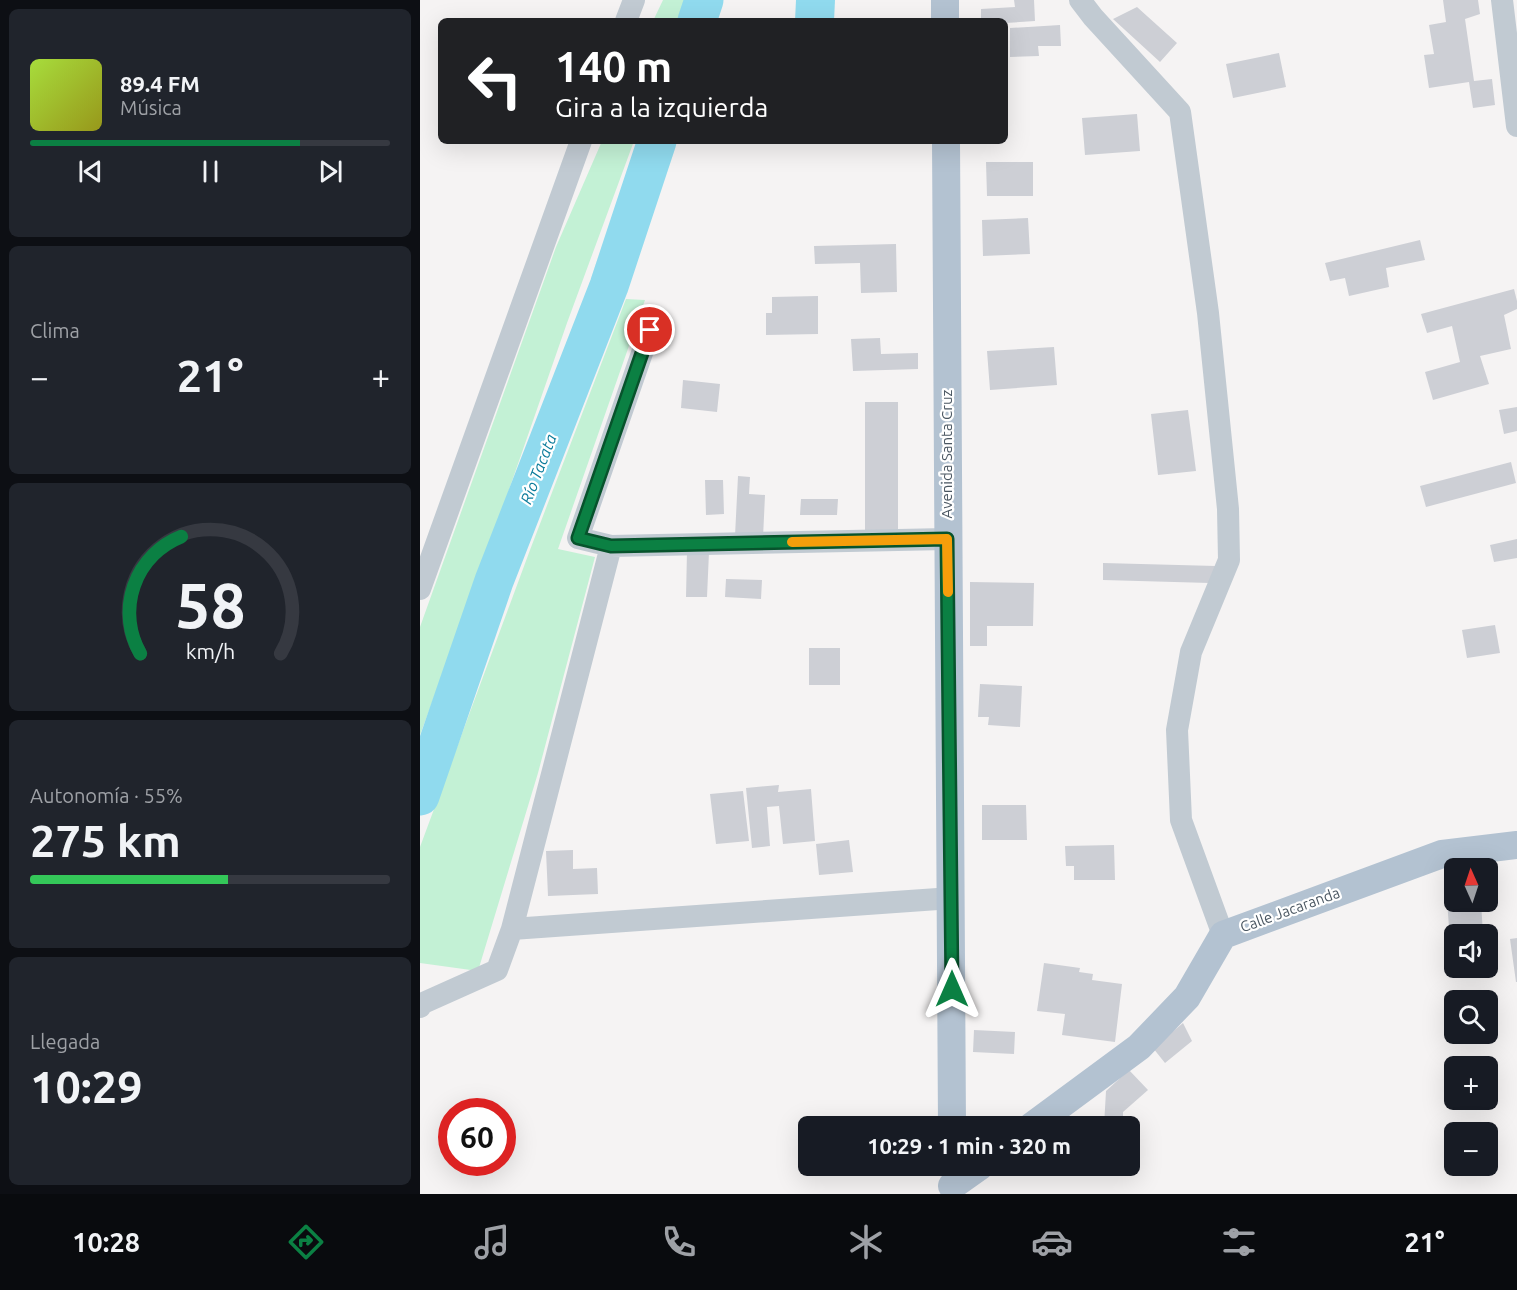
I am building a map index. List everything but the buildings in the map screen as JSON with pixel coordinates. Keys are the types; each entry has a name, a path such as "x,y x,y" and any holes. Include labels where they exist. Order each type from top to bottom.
{"main road":[{"path":"945,0 945,18"},
{"name":"Avenida Santa Cruz","path":"946,144 952,1116"},
{"name":"Calle Jacaranda","path":"1046,1116 1139,1047 1187,997 1223,935 1442,854 1517,845"},
{"path":"949,1185 964,1176"}],"street":[{"path":"627,18 634,0"},
{"path":"1080,0 1180,112 1208,312 1228,509 1230,560 1191,652 1177,730 1181,820 1223,935"},
{"path":"1502,0 1517,126"},
{"path":"420,589 580,144"},
{"path":"650,330 578,538 611,546 947,539"},
{"path":"420,1007 421,1004 497,970 512,929 611,546"},
{"path":"512,929 952,898"}],"green space":[{"path":"663,0 686,0 680,18 654,18"},
{"path":"601,144 633,144 420,735 420,627 556,247"},
{"path":"626,299 645,300 558,549 595,557 538,773 478,971 420,963 420,847"}],"water":[{"path":"796,0 835,0 834,18 795,18"}],"waterway":[{"name":"Río Tacata","path":"698,18 704,0"},
{"name":"Río Tacata","path":"420,796 494,581 609,286 656,144"}],"slow traffic":[{"path":"792,542 947,539 948,592"}],"route":[{"path":"650,330 578,538 611,546 947,539 952,989"}]}
